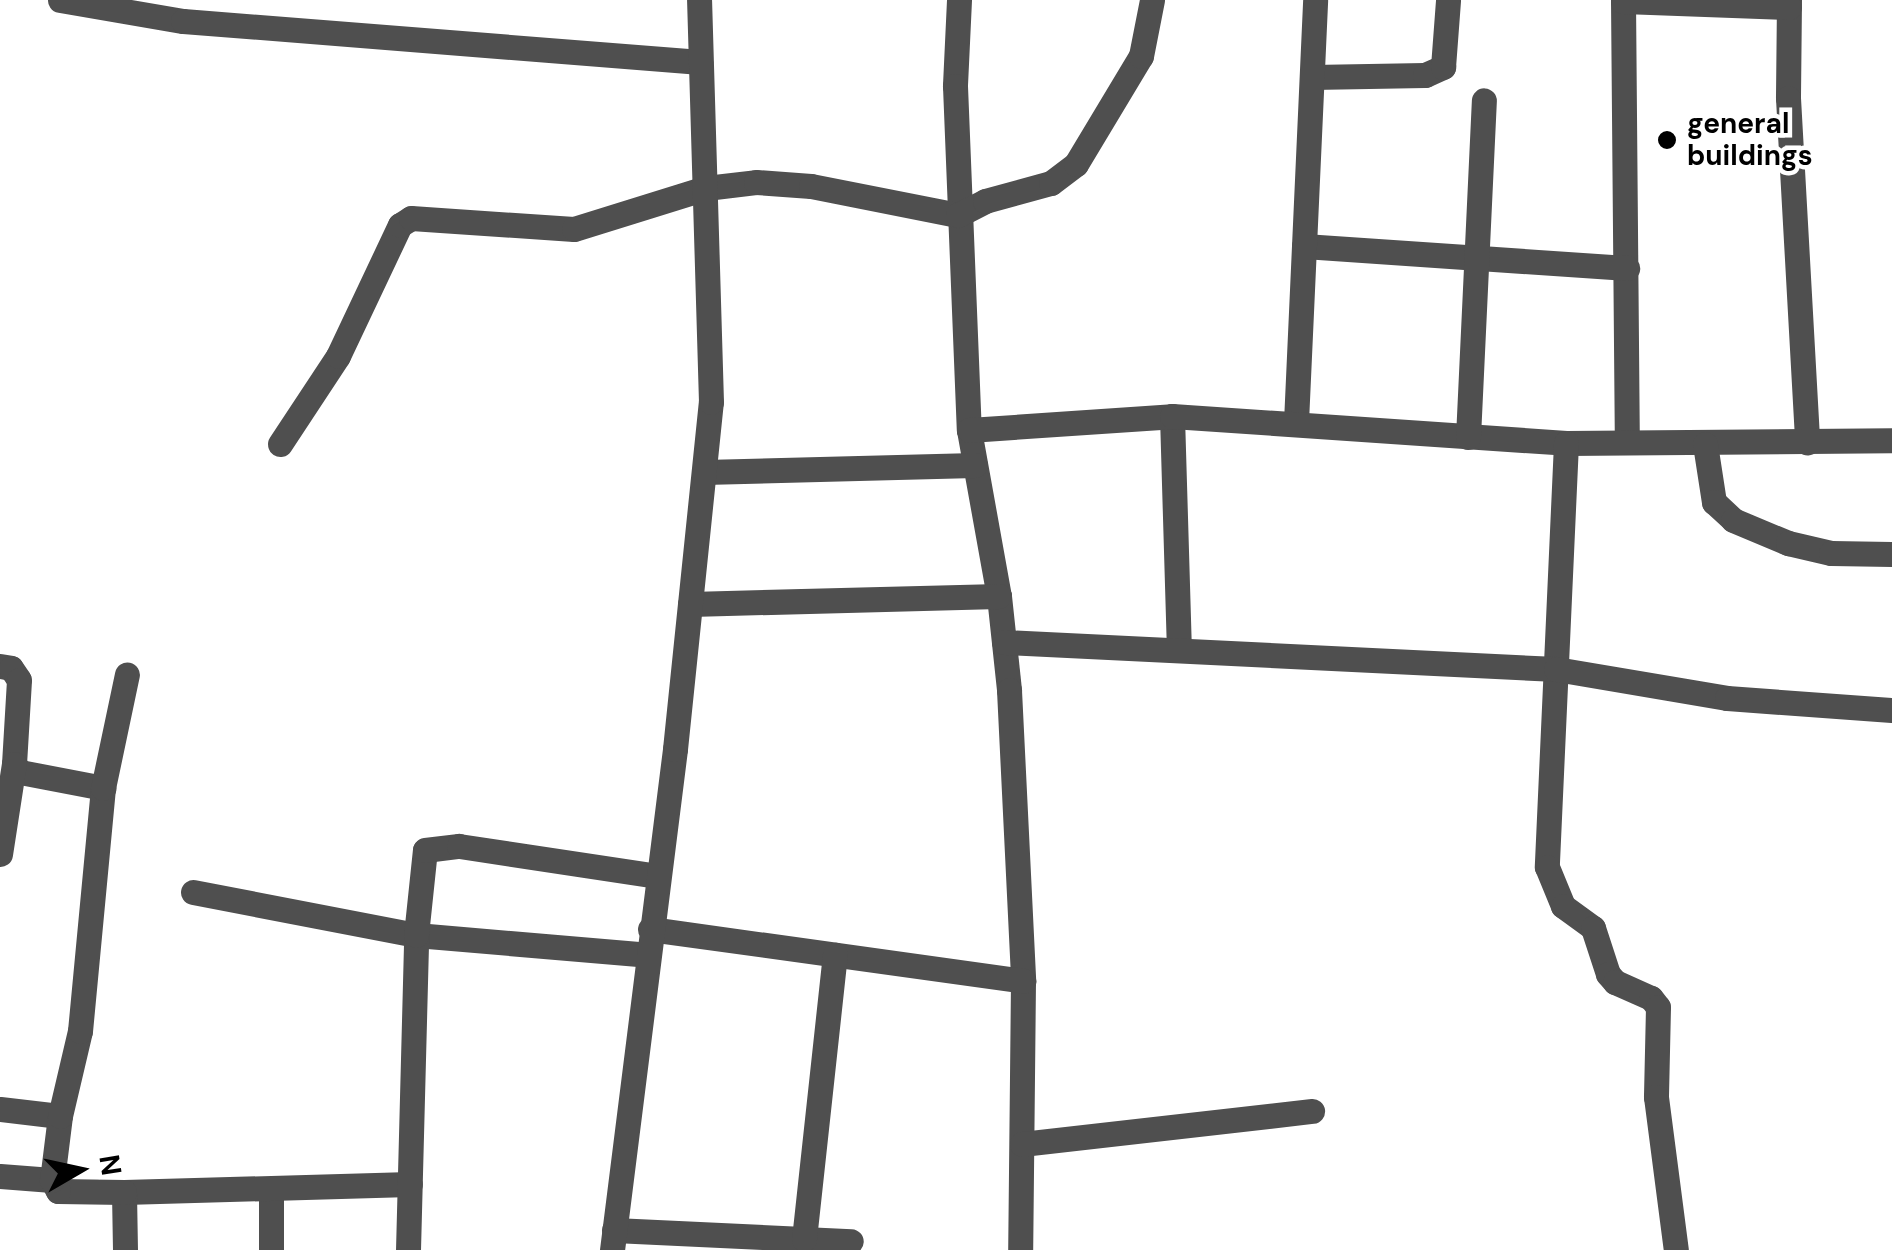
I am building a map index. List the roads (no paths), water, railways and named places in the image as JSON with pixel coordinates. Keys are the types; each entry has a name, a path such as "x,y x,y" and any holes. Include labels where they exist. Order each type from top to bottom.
{"street":[{"path":"60,0 183,21 700,62"},
{"path":"699,0 711,402 613,1240 851,1240"},
{"path":"959,0 955,86 958,216 969,430 1004,642 1022,981 1020,1250"},
{"path":"280,444 338,356 400,226 410,218 574,229 706,188 784,182 958,216 986,202 1051,183 1076,164 1141,56 1152,0"},
{"path":"1296,422 1315,0"},
{"path":"1312,77 1425,75 1443,67 1448,0"},
{"path":"1627,442 1623,1 1789,4 1788,98 1807,442"},
{"path":"1468,437 1484,100"},
{"path":"1304,246 1627,268"},
{"path":"969,430 1172,416 1566,443 1892,440"},
{"path":"1172,416 1179,650"},
{"path":"1566,443 1550,883 1563,906 1592,928 1615,982 1651,998 1658,1007 1656,1097 1676,1250"},
{"path":"1705,444 1714,502 1733,520 1788,542 1831,552 1892,554"},
{"path":"704,472 975,464"},
{"path":"690,604 999,596"},
{"path":"1004,642 1556,670 1727,698 1892,710"},
{"path":"0,666 11,668 19,680 14,764 0,854"},
{"path":"127,674 102,788 80,1031 60,1116 52,1180 58,1191 271,1190 410,1184"},
{"path":"14,764 31,777 102,788"},
{"path":"408,1250 416,935 425,850 459,846 658,876"},
{"path":"193,892 416,935 648,942 835,955 1022,981"},
{"path":"804,1239 835,955"},
{"path":"0,1110 60,1116"},
{"path":"1022,1144 1312,1111"},
{"path":"0,1176 52,1180"},
{"path":"271,1190 272,1250"},
{"path":"124,1192 126,1250"}],"place":[{"name":"general buildings","path":"1667,140"}]}
